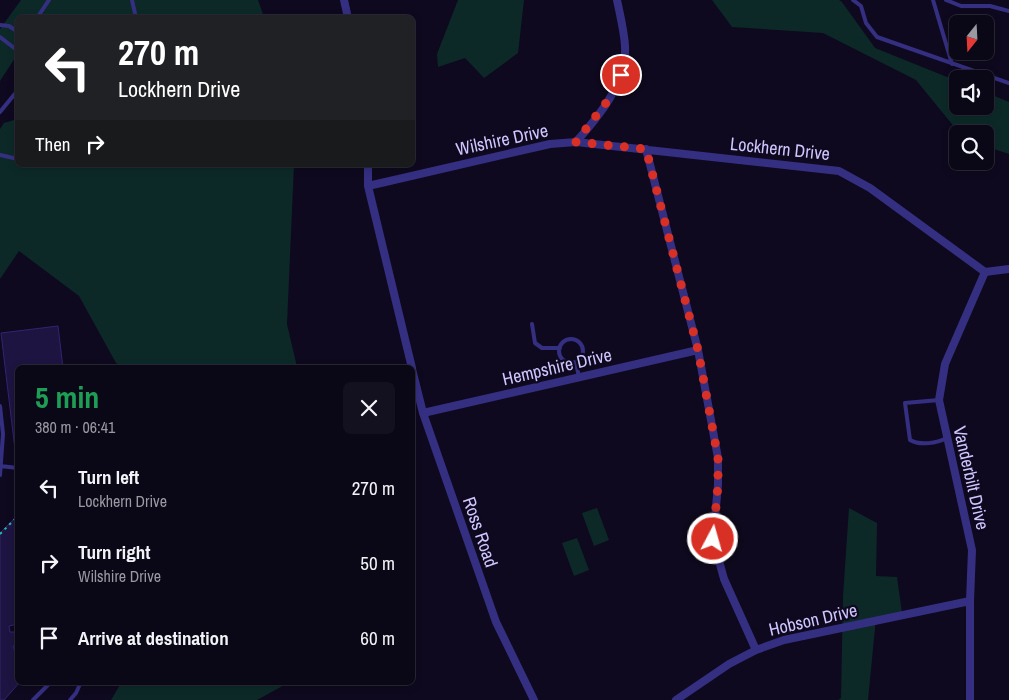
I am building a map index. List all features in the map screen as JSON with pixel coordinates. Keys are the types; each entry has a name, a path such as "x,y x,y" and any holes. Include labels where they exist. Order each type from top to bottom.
{"street":[{"path":"344,0 347,15"},
{"path":"576,142 609,99 621,75 625,48 617,0"},
{"name":"Lockhern Drive","path":"576,142 839,171 870,188 985,272"},
{"name":"Wilshire Drive","path":"368,186 550,144 576,142"},
{"path":"646,149 698,350 718,458 718,485 713,539 724,580 756,650"},
{"name":"Ross Road","path":"368,167 368,186 411,365"},
{"path":"985,272 1009,269"},
{"name":"Vanderbilt Drive","path":"970,700 972,550 939,400 945,364 985,272"},
{"name":"Hempshire Drive","path":"423,413 698,350"},
{"name":"Ross Road","path":"415,380 423,413 496,622 534,700"},
{"name":"Hobson Drive","path":"676,700 729,664 756,650 784,640 970,601"}],"lane":[{"path":"39,15 49,0"},
{"path":"132,0 135,15"},
{"path":"853,0 861,6"},
{"path":"862,0 861,6 866,23 878,37 1009,83"},
{"path":"933,0 952,64"},
{"path":"946,0 961,6 990,6 1009,11"},
{"path":"0,25 9,26 15,30"},
{"path":"0,37 15,47"},
{"path":"0,112 15,94"},
{"path":"0,155 15,158"},
{"path":"532,324 535,343 542,348 560,348"},
{"path":"567,339 578,341 584,351 576,363 568,362 562,358 559,351 567,339"},
{"path":"576,363 579,377"},
{"path":"939,400 905,402 910,440 916,443 940,442 947,438"},
{"path":"0,406 3,434 0,475"},
{"path":"1,466 15,468"},
{"path":"33,700 49,685"},
{"path":"70,700 76,694 80,685"}],"path":[{"path":"0,534 15,519"}],"green space":[{"path":"21,0 258,0 263,15 15,15 15,58 0,81 0,29"},
{"path":"458,0 524,0 518,53 484,78 465,58 438,67 437,54"},
{"path":"712,0 839,0 875,48 949,78 949,115 994,115 994,96 1009,102 1009,154 994,149 994,125 953,125 916,80 823,33 732,27"},
{"path":"15,120 15,167 294,167 287,324 297,365 119,365 116,363 79,296 19,251 0,279 0,129 4,123"},
{"path":"597,508 609,540 594,546 582,513"},
{"path":"849,508 877,523 876,576 897,577 902,613 876,618 868,700 838,700 841,698 843,596"},
{"path":"577,538 589,570 574,576 562,543"},
{"path":"120,685 284,685 257,700 111,700"}],"building":[{"path":"58,326 63,365 15,365 15,450 1,333"},
{"path":"15,518 15,625 9,626 10,632 14,632 15,636 15,646 13,646 15,653 15,685 17,685 4,700 0,700 0,533"}],"route":[{"path":"621,75 609,99 576,142 646,149 698,350 718,458 718,485 713,539"}]}
